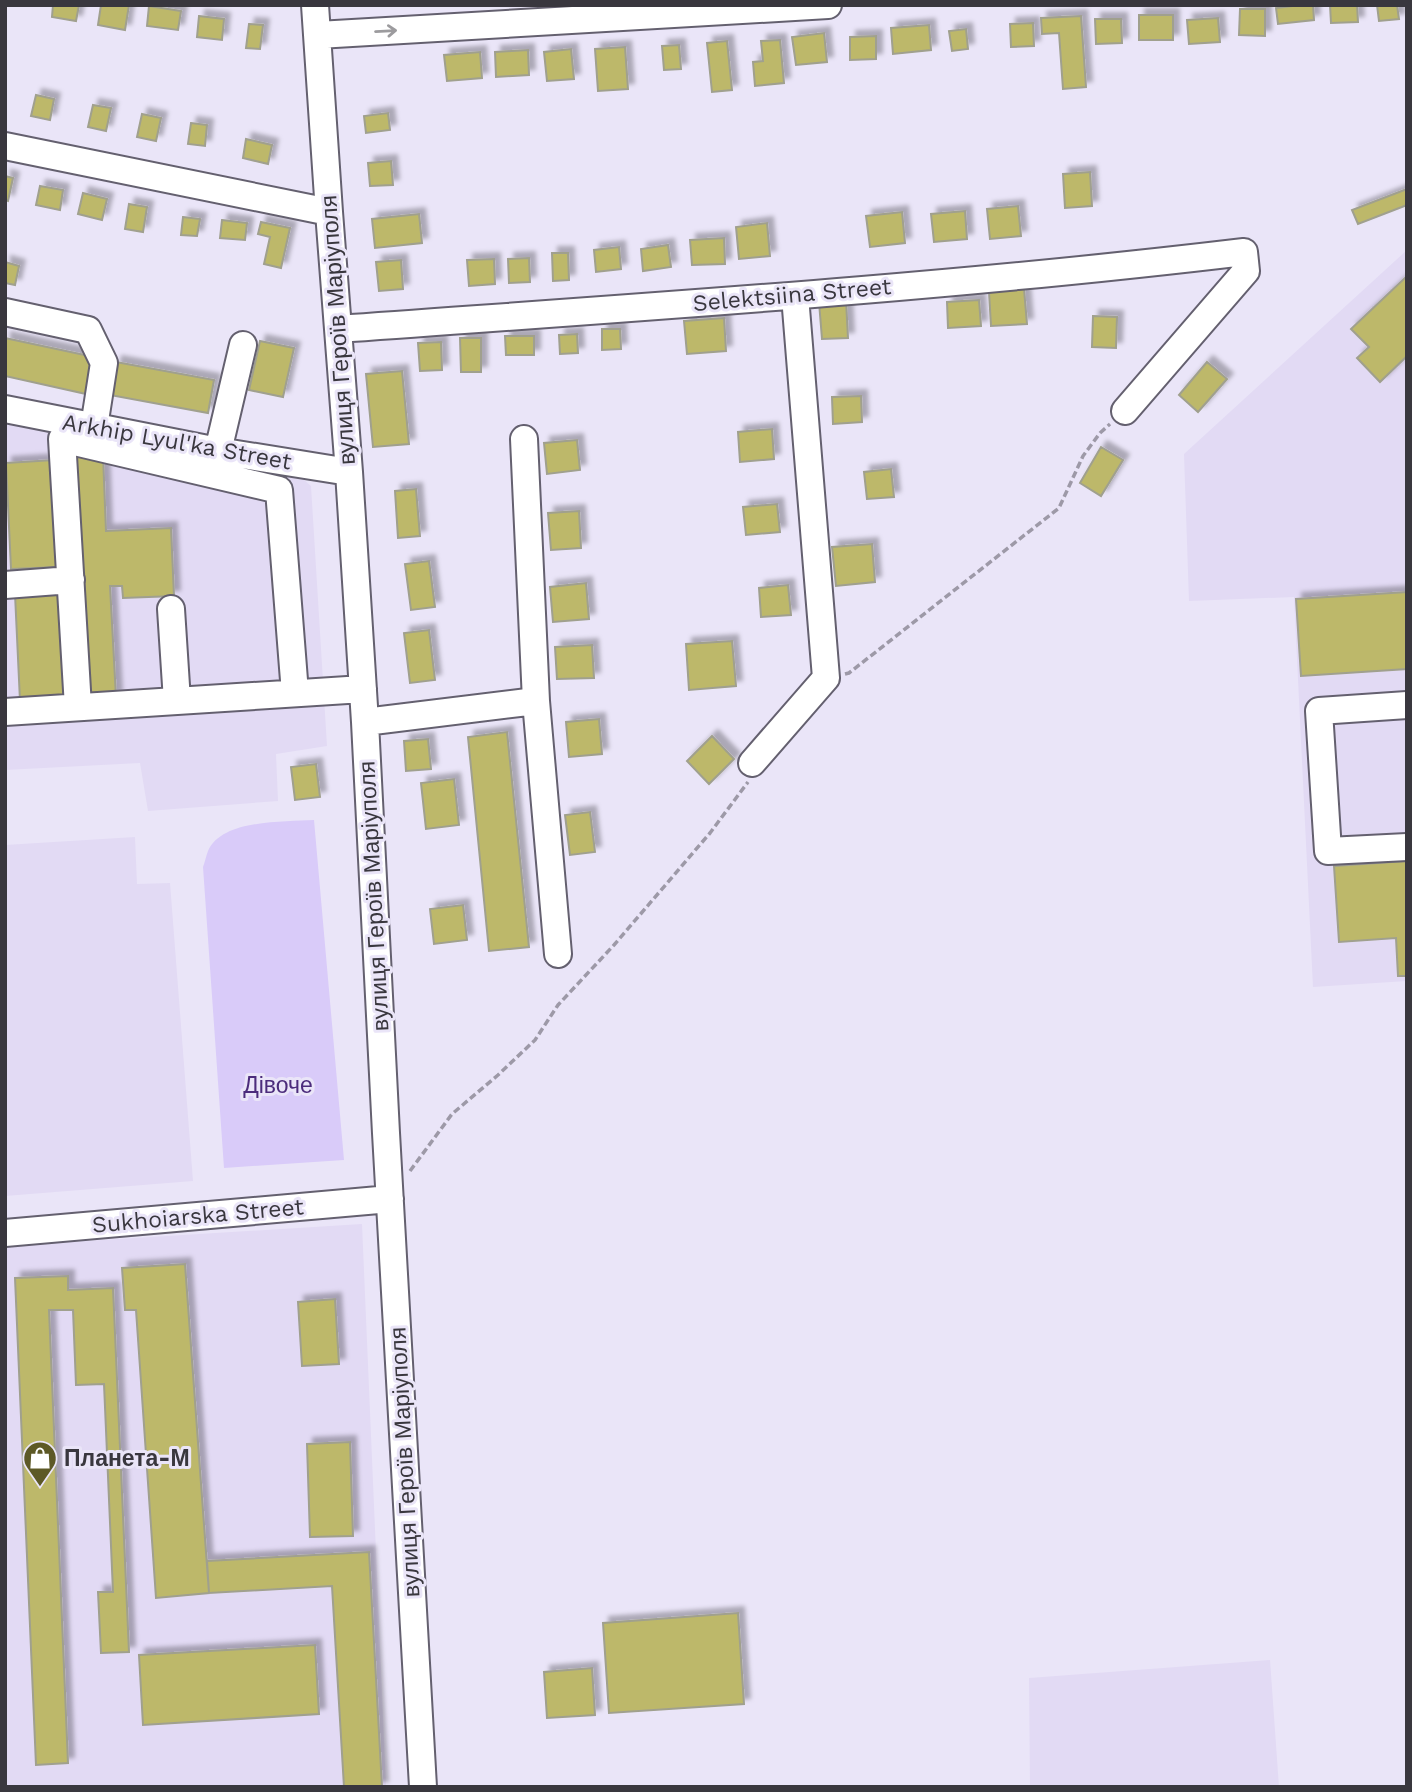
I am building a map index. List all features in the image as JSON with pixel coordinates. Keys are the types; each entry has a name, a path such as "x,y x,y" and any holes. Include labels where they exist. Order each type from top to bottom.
{"street":[{"path":"311,14 828,5"},
{"name":"вулиця Героїв Маріуполя","path":"311,14 339,329 363,689 424,1787"},
{"path":"5,146 329,212"},
{"name":"Selektsiina Street","path":"339,329 795,296 1244,253 1246,271 1125,411"},
{"path":"752,763 826,678 795,296"},
{"path":"5,312 88,330 104,363 94,427"},
{"path":"218,451 243,345"},
{"name":"Arkhip Lyul'ka Street","path":"5,409 218,451 349,472"},
{"path":"78,707 62,439 279,490 295,693"},
{"path":"524,439 537,701 558,954"},
{"path":"5,585 71,580"},
{"path":"170,609 177,701"},
{"path":"5,712 363,689"},
{"path":"365,722 537,701"},
{"path":"1407,705 1320,710 1328,851 1407,847"},
{"name":"Sukhoiarska Street","path":"5,1233 390,1199"}],"path":[{"path":"826,678 849,673 1059,508 1083,456 1100,433 1125,411"},
{"path":"390,1199 452,1114 535,1040 558,1005 614,945 710,833 748,783 752,763"}],"shaded area":[{"path":"1407,250 1407,981 1313,987 1294,597 1189,601 1184,454"},
{"path":"5,421 304,480 311,486 327,746 276,754 278,801 148,811 140,763 5,770"},
{"path":"135,837 137,884 170,883 193,1181 5,1196 5,845"},
{"path":"362,1224 386,1787 5,1787 5,1246"},
{"path":"1270,1660 1279,1787 1030,1787 1029,1678"}],"green space":[{"name":"Дівоче","path":"314,820 344,1160 224,1168 203,867 208,851 215,841 226,833 255,824"}],"building":[{"path":"53,5 79,5 76,21 52,17"},
{"path":"101,5 129,5 125,30 98,25"},
{"path":"1313,5 1314,20 1278,24 1276,8"},
{"path":"1330,5 1357,5 1358,22 1331,23"},
{"path":"1377,5 1397,5 1399,19 1379,21"},
{"path":"149,6 181,11 178,30 147,26"},
{"path":"1240,9 1265,9 1265,36 1239,35"},
{"path":"1139,15 1173,15 1173,40 1139,40"},
{"path":"199,16 224,19 222,40 197,37"},
{"path":"1081,16 1086,87 1063,89 1059,33 1042,34 1041,18"},
{"path":"1218,18 1220,42 1189,44 1187,20"},
{"path":"1095,19 1121,19 1122,43 1096,44"},
{"path":"1033,23 1034,46 1011,47 1010,24"},
{"path":"249,24 263,25 260,49 246,48"},
{"path":"929,25 931,50 893,54 891,28"},
{"path":"966,29 968,49 952,51 949,31"},
{"path":"824,33 827,62 796,65 792,37"},
{"path":"876,36 876,59 850,60 850,37"},
{"path":"780,40 784,83 755,86 753,62 763,61 761,41"},
{"path":"727,41 732,90 712,92 707,43"},
{"path":"679,45 681,69 664,70 662,46"},
{"path":"625,47 628,89 598,91 595,49"},
{"path":"571,49 574,79 547,81 544,52"},
{"path":"528,50 529,75 496,77 495,52"},
{"path":"480,52 482,78 447,81 444,55"},
{"path":"36,95 54,99 50,120 31,116"},
{"path":"93,105 111,108 106,131 88,127"},
{"path":"388,113 390,130 366,133 364,116"},
{"path":"142,114 161,118 156,141 137,137"},
{"path":"191,123 207,125 205,146 188,144"},
{"path":"246,139 272,145 268,164 243,158"},
{"path":"391,161 393,185 370,186 368,163"},
{"path":"1090,172 1092,206 1065,208 1063,174"},
{"path":"5,176 13,178 8,201 5,200"},
{"path":"40,186 63,190 60,210 36,205"},
{"path":"1407,189 1407,205 1358,224 1352,210"},
{"path":"83,193 107,199 102,220 78,214"},
{"path":"129,204 147,207 143,232 125,229"},
{"path":"1018,206 1021,236 990,239 987,209"},
{"path":"965,211 967,239 934,242 931,214"},
{"path":"902,212 905,243 870,247 866,216"},
{"path":"419,214 422,243 375,248 372,219"},
{"path":"183,217 200,219 197,236 181,235"},
{"path":"222,220 247,223 245,240 220,238"},
{"path":"261,222 290,228 281,268 264,264 270,237 258,234"},
{"path":"767,223 770,256 739,259 736,227"},
{"path":"724,238 725,264 692,265 690,240"},
{"path":"668,245 671,267 643,271 641,249"},
{"path":"619,247 621,269 596,272 594,250"},
{"path":"552,253 568,253 569,280 553,281"},
{"path":"529,258 530,282 509,283 508,259"},
{"path":"494,259 495,284 469,286 467,260"},
{"path":"401,260 403,289 379,291 376,262"},
{"path":"5,262 19,266 15,285 5,283"},
{"path":"1407,276 1407,356 1380,382 1357,358 1369,347 1351,329"},
{"path":"1024,289 1027,324 991,326 989,292"},
{"path":"846,300 848,338 822,339 819,302"},
{"path":"979,300 981,326 948,328 947,302"},
{"path":"1093,316 1117,317 1116,348 1092,347"},
{"path":"724,318 726,351 687,354 684,321"},
{"path":"602,329 620,329 621,349 602,350"},
{"path":"577,334 578,353 560,354 559,335"},
{"path":"505,336 534,336 534,355 506,355"},
{"path":"5,338 94,357 86,394 5,376"},
{"path":"460,338 481,338 481,372 461,372"},
{"path":"260,341 294,348 283,397 249,390"},
{"path":"441,342 442,370 420,371 418,343"},
{"path":"116,362 214,380 208,413 110,395"},
{"path":"1207,362 1227,379 1198,412 1179,395"},
{"path":"402,371 409,444 373,447 366,374"},
{"path":"861,396 862,422 833,424 832,397"},
{"path":"772,429 774,459 740,462 738,432"},
{"path":"577,440 580,470 547,474 544,443"},
{"path":"1101,447 1123,460 1101,496 1080,483"},
{"path":"103,455 106,531 171,528 174,596 123,598 122,586 110,586 116,697 84,698 72,457"},
{"path":"54,460 59,567 11,569 6,463"},
{"path":"891,469 894,497 867,499 864,472"},
{"path":"416,489 420,536 398,538 395,491"},
{"path":"777,504 780,532 746,535 743,507"},
{"path":"579,511 581,548 551,550 548,513"},
{"path":"872,544 875,582 836,586 832,547"},
{"path":"429,561 435,607 411,610 405,564"},
{"path":"586,583 589,619 553,622 550,587"},
{"path":"788,585 791,615 761,617 759,588"},
{"path":"63,592 68,698 20,701 15,594"},
{"path":"1407,592 1407,669 1301,676 1296,599"},
{"path":"429,630 435,680 410,683 404,633"},
{"path":"732,641 736,686 689,690 686,644"},
{"path":"592,645 594,678 557,679 555,647"},
{"path":"599,719 602,754 569,757 566,722"},
{"path":"507,732 529,947 489,951 468,737"},
{"path":"712,736 734,759 709,784 687,761"},
{"path":"428,739 431,769 406,771 404,741"},
{"path":"316,764 320,797 295,800 291,767"},
{"path":"454,779 459,825 426,829 421,783"},
{"path":"590,812 595,852 570,855 565,815"},
{"path":"1407,861 1407,976 1398,976 1396,938 1339,942 1334,866"},
{"path":"463,905 467,940 434,944 430,909"},
{"path":"185,1264 209,1593 156,1598 136,1310 125,1310 122,1268"},
{"name":"Планета-М","path":"68,1276 68,1290 113,1288 129,1652 101,1653 98,1592 113,1592 104,1384 76,1385 73,1310 49,1310 68,1763 36,1765 15,1278"},
{"path":"335,1299 339,1364 302,1366 298,1302"},
{"path":"350,1442 353,1536 310,1537 307,1444"},
{"path":"369,1552 382,1787 344,1787 332,1586 209,1593 207,1561"},
{"path":"738,1613 744,1704 609,1713 603,1623"},
{"path":"315,1645 319,1714 143,1725 139,1655"},
{"path":"592,1668 595,1715 547,1718 544,1672"}],"place":[{"name":"Планета-М","path":"40,1488"}]}
